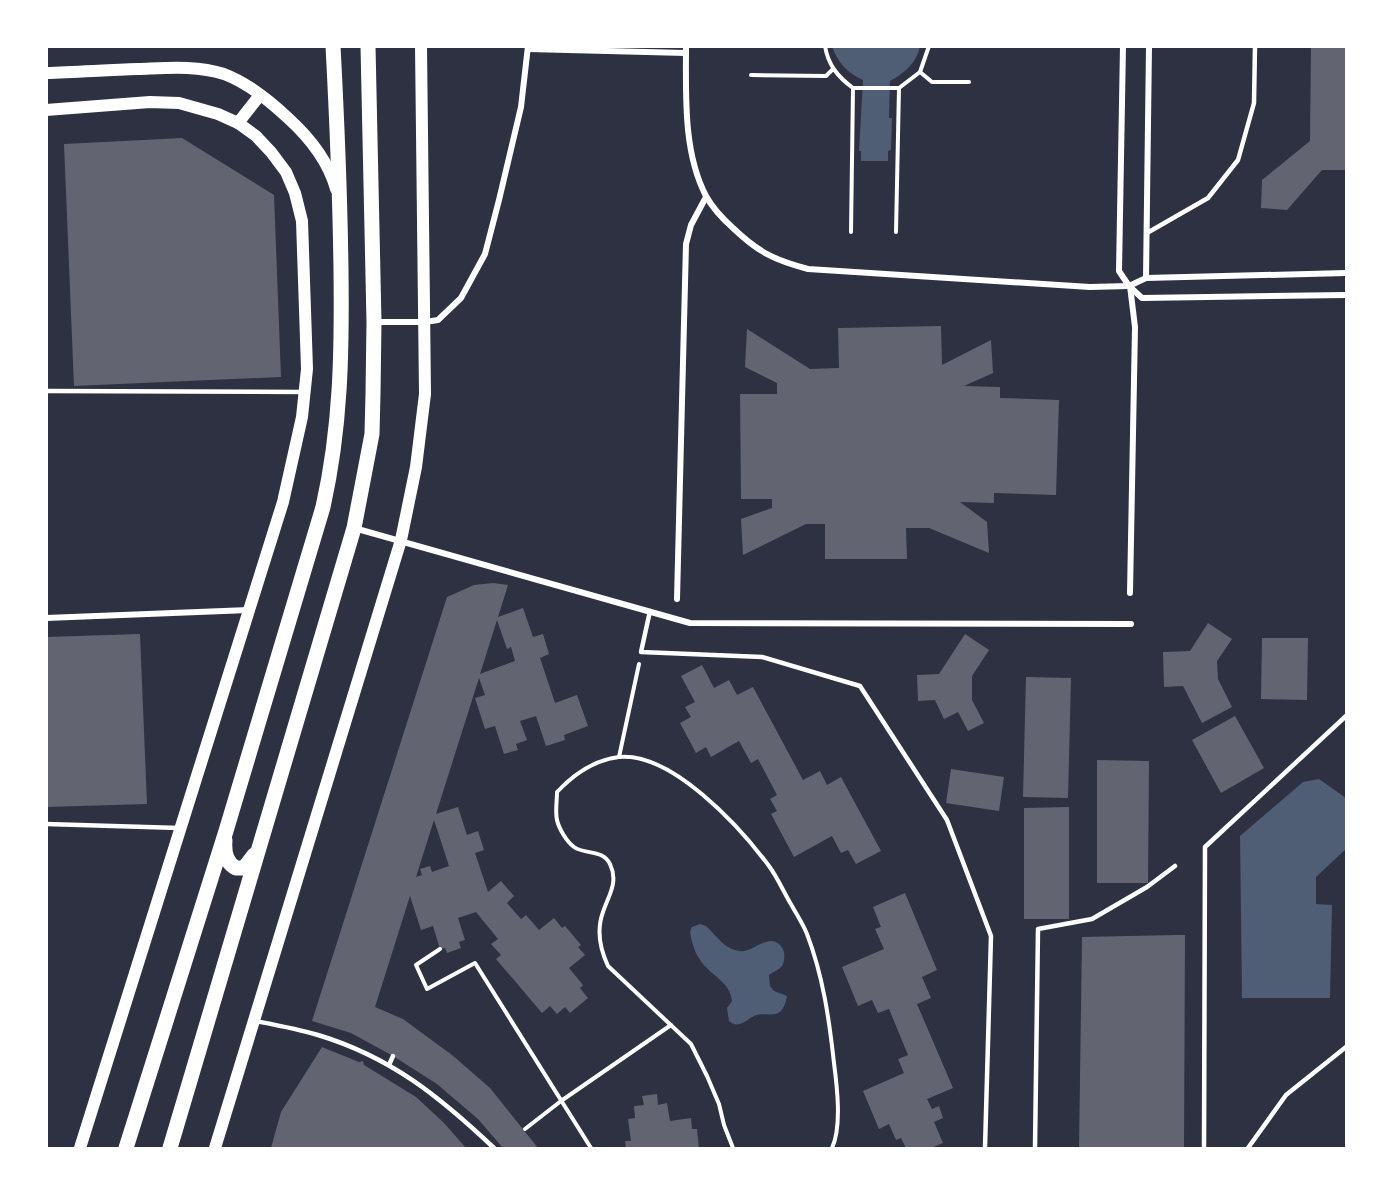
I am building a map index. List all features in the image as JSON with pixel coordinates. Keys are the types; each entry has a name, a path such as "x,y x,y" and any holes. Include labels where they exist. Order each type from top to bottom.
{"main road":[{"path":"126,1149 226,831 323,507 330,475 340,396 342,320 340,202 333,46"},
{"path":"170,1149 354,528 372,434 374,322 368,46"},
{"path":"215,1149 401,540 416,467 424,403 425,322 421,46"},
{"path":"46,73 204,68 226,75 260,95 301,130 319,151 329,168 340,202"},
{"path":"238,123 260,95"},
{"path":"46,110 150,102 179,103 218,114 238,123 263,144 286,172 296,193 302,221 307,369 302,417 292,466 80,1149"},
{"path":"226,831 225,853 232,866 236,868 247,866 259,844"}],"street":[{"path":"1123,46 1119,271 1130,286 1142,298 1347,295"},
{"path":"1146,278 1149,46"},
{"path":"374,322 438,320 461,298 484,254 521,107 528,48 686,50 686,100 690,137 695,167 706,197 750,244 779,261 808,269 1090,287 1130,286 1146,278 1347,273"},
{"path":"677,599 686,244 691,225 706,197"},
{"path":"1130,286 1135,327 1130,593"},
{"path":"354,528 690,623 1131,624"},
{"path":"46,618 249,610"}],"lane":[{"path":"1147,232 1208,198 1238,160 1254,103 1255,46"},
{"path":"46,391 305,392"},
{"path":"650,611 641,652 762,657 860,686 947,820 991,936 985,1149"},
{"path":"1204,1149 1205,846 1347,716"},
{"path":"46,824 181,828"},
{"path":"1035,1149 1038,929 1092,919 1147,887 1176,866"},
{"path":"253,1020 318,1035 355,1048 389,1065 421,1084 494,1149"},
{"path":"1248,1149 1286,1095 1347,1047"},
{"path":"389,1065 393,1056"}],"path":[{"path":"825,46 833,69 841,80 854,88 899,88 920,72 929,46"},
{"path":"751,75 826,75 833,69"},
{"path":"920,72 932,82 969,82"},
{"path":"851,231 854,88"},
{"path":"896,232 899,88"},
{"path":"619,757 641,652"},
{"path":"733,1149 719,1104 691,1044 608,966 600,950 600,925 603,911 611,898 613,883 610,864 598,853 575,848 561,831 556,819 557,792 571,777 592,765 619,757 640,759 665,768 724,813 770,867 806,932 826,997 836,1078 837,1116 835,1143 832,1149"},
{"path":"440,949 416,965 427,989 475,963 591,1149"},
{"path":"525,1129 561,1101 671,1025"}],"water":[{"path":"832,47 920,47 909,67 890,81 889,118 892,118 891,150 888,151 888,161 861,161 861,151 859,151 863,80 844,66"},
{"path":"1319,779 1346,798 1346,849 1316,877 1316,904 1332,905 1330,998 1242,998 1240,836 1303,782"},
{"path":"700,924 706,926 724,944 739,951 771,941 781,946 784,954 783,963 779,969 769,975 770,986 774,991 787,996 782,1010 774,1014 754,1016 738,1024 729,1021 727,1008 732,1001 731,995 721,981 703,964 693,945 690,932 692,927"}],"building":[{"path":"1311,46 1346,46 1346,170 1322,170 1287,210 1261,208 1262,180 1310,141"},
{"path":"182,138 274,195 281,377 74,386 64,144"},
{"path":"941,326 942,365 991,340 993,373 964,386 1000,387 1000,398 1059,400 1056,495 994,493 994,503 960,502 987,522 989,553 929,528 906,528 907,559 825,559 825,524 806,524 743,555 741,519 772,508 772,499 741,499 740,394 777,394 777,383 745,367 747,329 810,369 839,368 838,328"},
{"path":"493,583 508,585 498,617 523,608 533,637 543,634 549,654 540,658 555,703 577,695 588,726 564,735 565,740 546,746 536,716 520,721 527,740 516,744 518,750 504,754 495,726 485,729 475,698 485,695 479,678 436,814 458,807 467,835 478,831 484,850 475,853 488,892 501,881 514,896 507,903 521,919 526,915 539,930 554,918 562,928 565,926 581,945 578,947 585,955 569,968 583,985 580,988 588,998 570,1013 565,1007 557,1014 550,1006 542,1013 496,959 501,955 491,944 498,939 476,912 458,918 465,940 459,942 461,948 447,953 445,948 440,949 433,926 421,930 410,896 375,1007 403,1019 452,1055 490,1088 538,1148 503,1148 478,1119 437,1084 351,1033 312,1021 447,597 474,585","holes":["497,620 507,649 511,647 515,661 480,674","434,820 449,866 432,872 430,866 420,869 422,875 416,877"]},
{"path":"1208,623 1232,639 1217,661 1218,679 1232,707 1202,723 1183,686 1164,687 1163,652 1190,651"},
{"path":"140,634 147,804 46,807 46,637"},
{"path":"965,634 989,650 972,676 972,700 984,723 968,731 958,712 944,719 935,700 918,701 917,675 939,674"},
{"path":"1262,638 1308,638 1307,700 1261,699"},
{"path":"702,665 714,688 729,680 737,695 753,687 803,780 820,771 827,785 841,777 881,851 856,864 848,850 841,853 832,836 794,857 771,814 777,811 770,799 777,795 758,759 751,763 739,741 711,757 706,747 696,753 680,723 691,717 685,707 695,702 681,676"},
{"path":"1026,677 1071,678 1068,798 1023,797"},
{"path":"1235,716 1264,768 1221,793 1192,740"},
{"path":"1097,760 1149,761 1148,883 1097,883"},
{"path":"951,769 1004,777 999,811 946,803"},
{"path":"1069,807 1069,919 1024,919 1024,808"},
{"path":"905,893 937,970 922,977 931,998 917,1004 953,1088 927,1099 932,1109 939,1106 943,1118 934,1122 943,1143 931,1148 906,1148 901,1138 896,1140 889,1124 879,1129 863,1091 904,1073 898,1059 908,1055 889,1009 878,1013 872,1000 858,1006 842,967 884,949 875,929 881,927 873,907"},
{"path":"1185,935 1184,1148 1079,1148 1082,937"},
{"path":"322,1047 359,1062 363,1061 364,1065 416,1097 466,1148 271,1148 281,1112"},
{"path":"657,1094 658,1105 667,1103 670,1121 691,1118 692,1129 697,1129 699,1148 626,1148 625,1141 631,1141 628,1119 635,1118 634,1106 644,1105 642,1096"}]}
